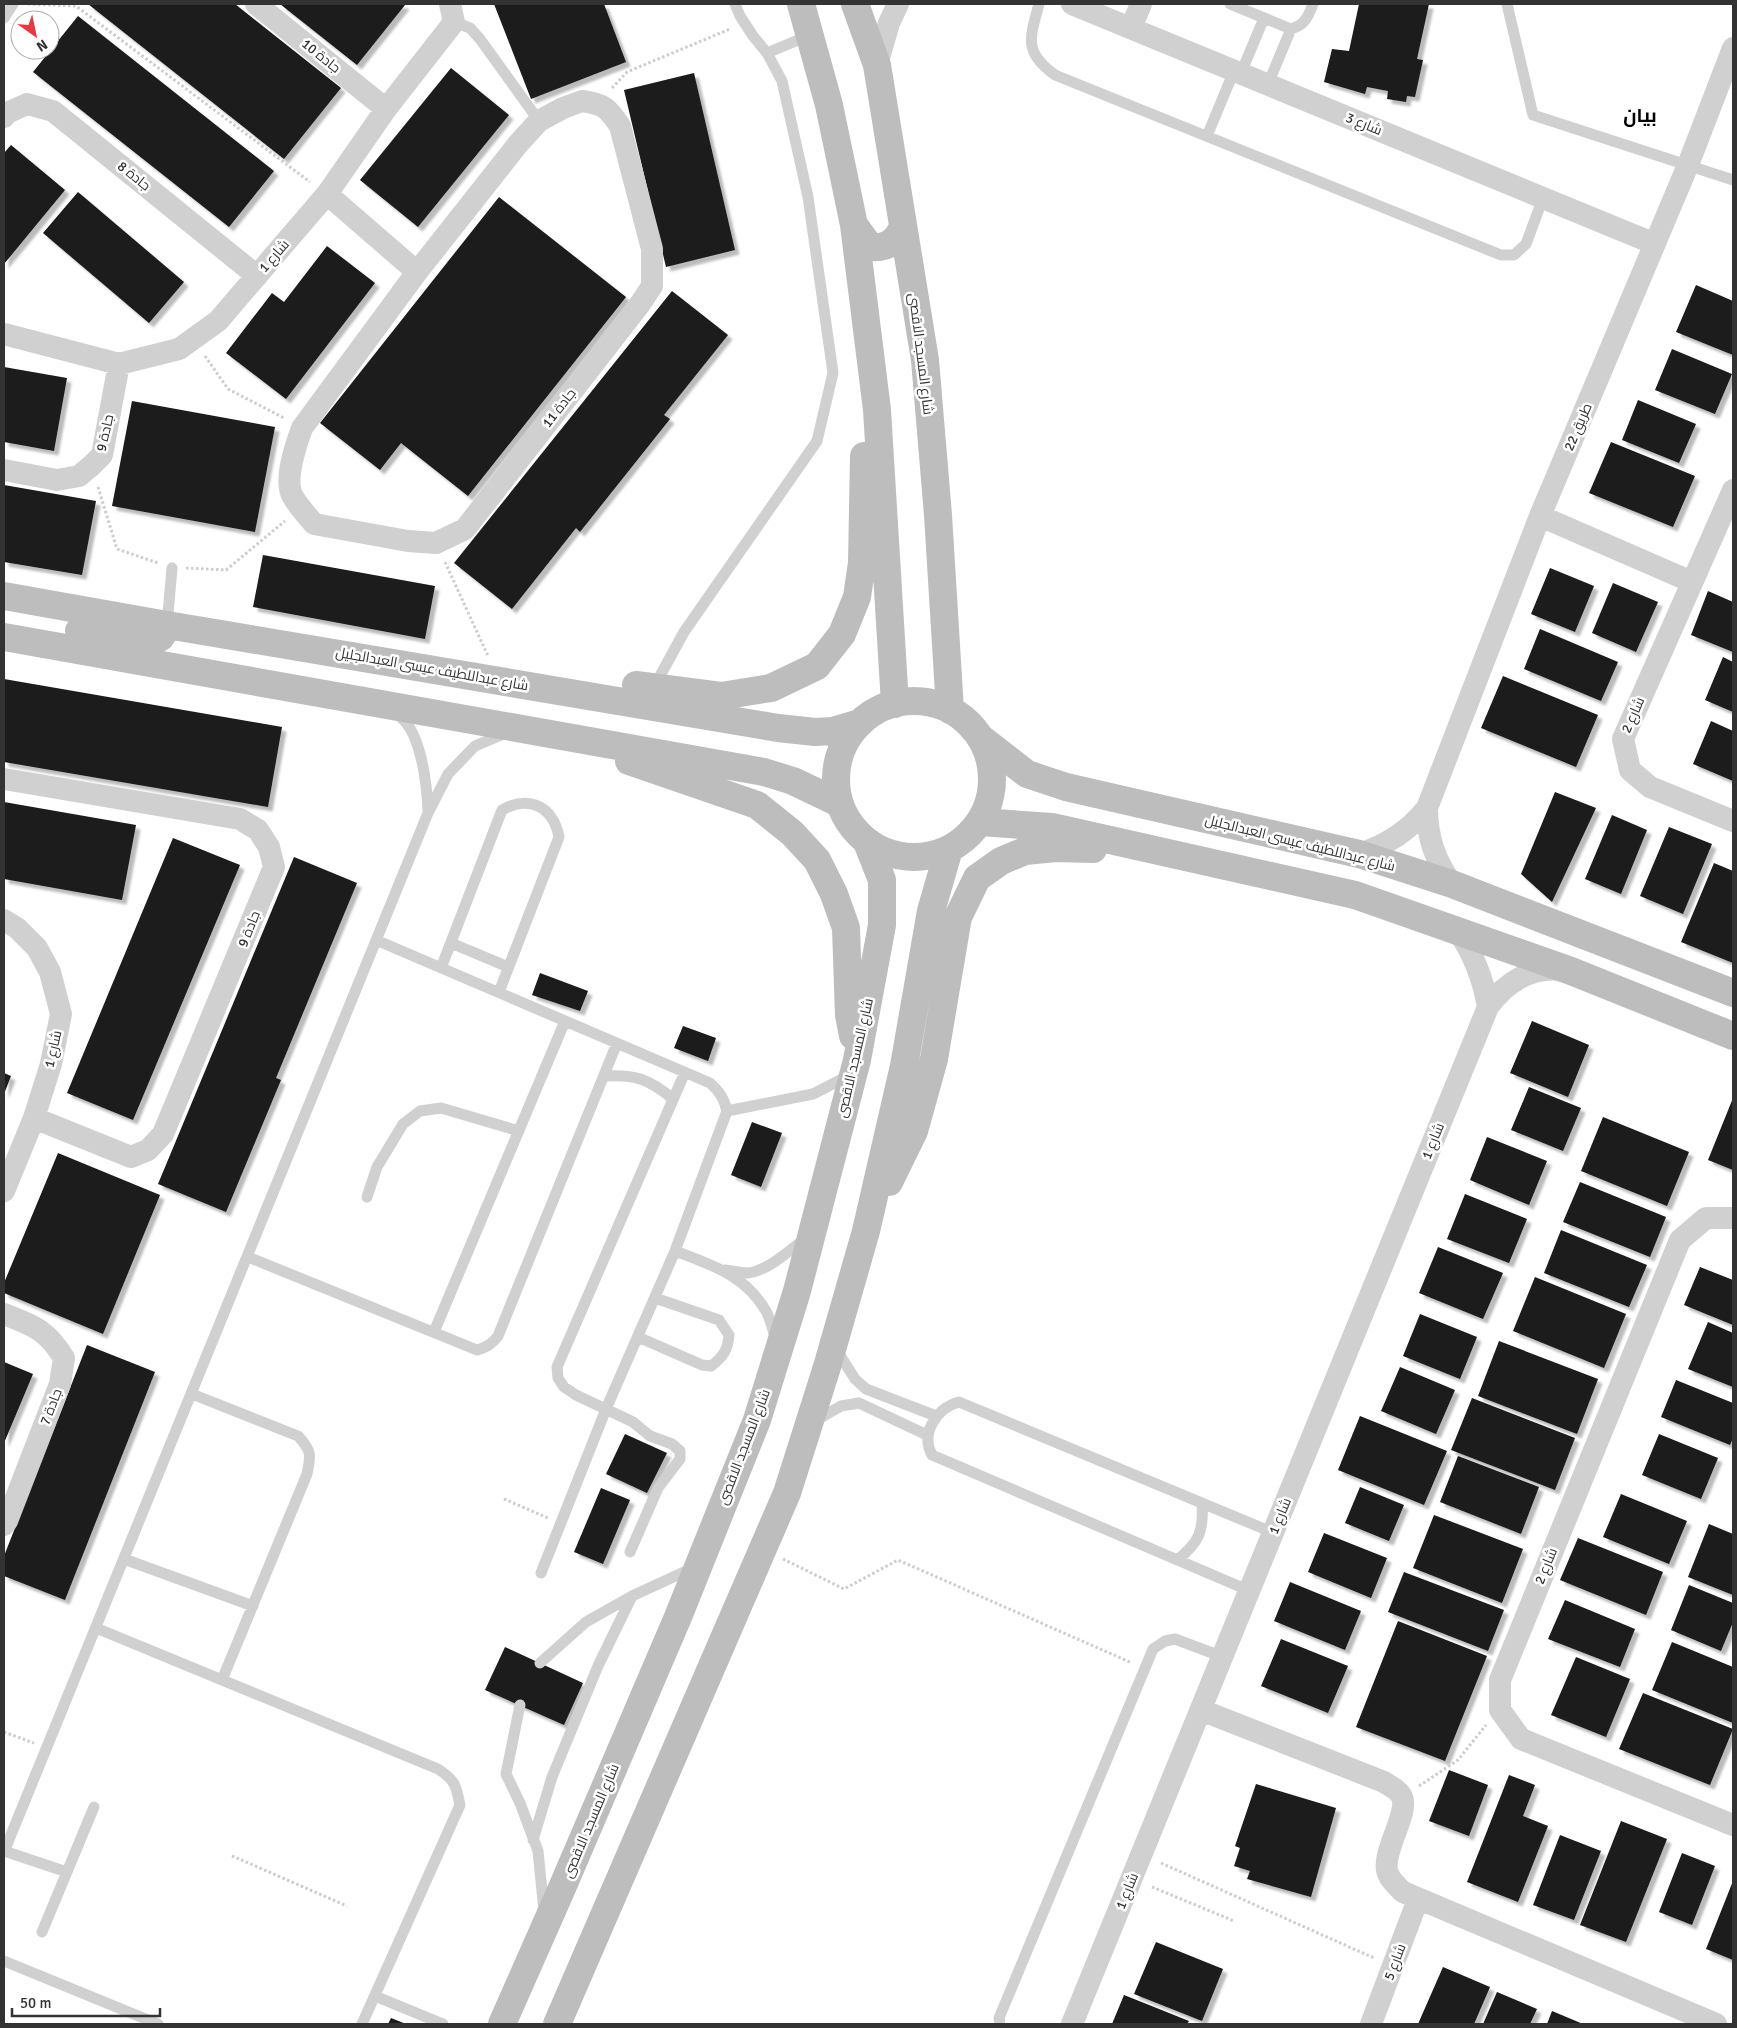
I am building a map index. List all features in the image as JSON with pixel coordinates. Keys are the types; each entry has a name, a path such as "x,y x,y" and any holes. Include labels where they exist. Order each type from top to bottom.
{"main road":[{"path":"801,4 829,105 854,225 877,410 895,704"},
{"name":"شارع المسجد الاقصى","path":"855,4 877,65 925,360 938,515 950,710"},
{"path":"854,225 870,247 880,248 898,238 903,227"},
{"path":"500,680 586,678 721,696 771,688 817,666 842,634 857,597 862,563 867,332"},
{"name":"شارع عبداللطيف عيسى العبدالجليل","path":"4,596 785,729 816,732 833,731 860,723"},
{"path":"4,619 150,643 161,638 167,625"},
{"path":"4,637 764,772 793,781 840,803"},
{"path":"184,669 182,663 185,653 194,645 201,644 343,670 368,666 381,660"},
{"path":"914,701 950,710 968,722 982,739 990,759 992,781 989,802 980,822 966,838 950,849 929,856 907,857 886,852 867,842 855,831 846,818 840,803 836,775 843,747 860,723 876,711 895,704 914,701"},
{"path":"580,738 632,762 757,805 792,832 817,860 834,894 846,928 849,1015 855,1067"},
{"name":"شارع عبداللطيف عيسى العبدالجليل","path":"982,739 1026,774 1066,788 1359,854 1452,884 1733,993"},
{"path":"980,822 1052,827 1355,895 1571,971 1733,1036"},
{"name":"شارع المسجد الاقصى","path":"502,2024 698,1566 757,1420 779,1349 797,1290 855,1067 882,925 882,880 867,842"},
{"path":"866,1231 914,1131 934,1059 958,917 977,878 1002,861 1025,852 1056,848 1153,851"},
{"path":"557,2024 787,1493 834,1344 866,1231 904,1066 931,911 950,849"},
{"path":"1675,1012 1699,1008 1733,1019"}],"street":[{"name":"جادة 10","path":"256,4 386,109"},
{"path":"877,65 889,23 898,4"},
{"name":"شارع 3","path":"1072,4 1655,244"},
{"path":"1131,28 1141,4"},
{"name":"شارع 1","path":"4,334 119,364 179,348 193,339 218,321 327,194 452,13"},
{"name":"طريق 22","path":"1359,854 1379,848 1396,838 1413,824 1427,808 1540,516 1688,165 1733,48"},
{"name":"جادة 11","path":"582,101 599,103 612,113 620,126 652,250 652,286 640,304 465,529 436,543 408,541 314,524 291,493 289,477 302,428 417,272 518,144 539,121 563,108 582,101"},
{"name":"جادة 8","path":"4,117 27,104 53,111 257,276"},
{"path":"327,194 417,272"},
{"name":"جادة 9","path":"4,470 57,480 79,476 91,466 102,455 119,364"},
{"name":"شارع 2","path":"1733,490 1623,739 1630,770 1650,787 1733,821"},
{"path":"1540,516 1692,582"},
{"name":"جادة 9","path":"4,779 240,819 258,830 269,847 274,867 163,1134 148,1150 131,1157 34,1118"},
{"name":"طريق 22","path":"1427,808 1428,828 1432,847 1440,866 1452,884"},
{"name":"شارع 1","path":"4,920 17,928 37,948 50,972 62,1014 51,1064 34,1118 4,1191"},
{"path":"1458,931 1470,949 1479,969 1488,1007"},
{"name":"شارع 1","path":"1072,2024 1152,1859 1201,1710 1488,1007 1502,990 1521,976 1546,970 1571,971"},
{"name":"شارع 2","path":"1500,1710 1500,1680 1680,1240 1706,1218 1733,1218"},
{"name":"جادة 7","path":"4,1314 35,1327 53,1340 64,1358 60,1384 4,1525"},
{"path":"1201,1710 1384,1782 1394,1788 1402,1798 1402,1810 1388,1856 1386,1871 1403,1892 1418,1900 1716,2024"},
{"path":"1500,1710 1521,1739 1732,1821"},
{"name":"شارع 5","path":"1371,2024 1418,1900"}],"lane":[{"path":"4,18 13,4"},
{"path":"654,688 684,632 817,441 832,373 808,198 782,82 767,52 744,23 735,4"},
{"path":"1039,4 1030,35 1034,55 1042,66 1055,75 1501,255 1514,255 1526,244 1543,198"},
{"path":"1230,4 1252,8 1264,18 1291,29 1300,26 1306,21 1313,4"},
{"path":"1507,4 1534,114 1733,180"},
{"path":"452,13 470,28 539,121"},
{"path":"1207,136 1264,18"},
{"path":"1268,84 1291,29"},
{"path":"767,52 810,35"},
{"path":"167,625 172,568"},
{"path":"376,703 404,718 420,751 427,784 428,813"},
{"path":"67,1872 4,1851 428,813 448,774 474,746 517,728"},
{"path":"441,968 502,810 520,803 539,806 553,818 559,837 499,992"},
{"path":"376,940 710,1083 724,1100 726,1111 675,1251 606,1409 541,1573"},
{"path":"450,943 508,967"},
{"path":"434,1332 565,1021"},
{"path":"248,1257 478,1350 493,1343 498,1336 617,1043"},
{"path":"726,1111 813,1094 840,1082 855,1067"},
{"path":"630,1552 658,1488 678,1463 680,1455 676,1446 650,1436 633,1422 576,1395 564,1387 558,1378 557,1367 684,1072"},
{"path":"604,1076 626,1075 643,1079 657,1086 673,1099"},
{"path":"367,1197 378,1167 403,1124 420,1111 441,1108 519,1131"},
{"path":"723,1270 748,1273 757,1270 780,1257 811,1233"},
{"path":"675,1251 723,1270 743,1284 768,1313 779,1349"},
{"path":"638,1336 702,1365 711,1366 722,1358 728,1346 729,1335 719,1320 654,1298"},
{"path":"834,1344 856,1379 866,1389 936,1416"},
{"path":"192,1394 298,1436 307,1445 311,1454 307,1474 222,1680"},
{"path":"1250,1591 932,1455 928,1447 927,1435 936,1416 949,1405 959,1402 1274,1533"},
{"path":"809,1424 841,1406 859,1403 927,1435"},
{"path":"1177,1560 1191,1549 1199,1537 1203,1521 1202,1503"},
{"path":"124,1559 253,1606"},
{"path":"540,1663 586,1622 632,1596 698,1566"},
{"path":"533,1840 552,1777 598,1666 632,1596"},
{"path":"96,1628 438,1769 451,1777 457,1788 460,1805 362,2024"},
{"path":"1000,2024 999,2018 1153,1650 1165,1641 1175,1639 1223,1657"},
{"path":"520,1705 506,1774 520,1803 538,1852 545,1926"},
{"path":"42,1932 94,1807"},
{"path":"4,1961 158,2024"},
{"path":"375,1996 444,2024"}],"path":[{"path":"27,4 76,6 327,194"},
{"path":"599,103 626,72 744,23"},
{"path":"193,339 228,389 302,428"},
{"path":"91,466 117,549 172,568 226,570 301,508"},
{"path":"436,543 500,680"},
{"path":"504,1499 560,1523"},
{"path":"762,1549 844,1588 898,1560 1144,1669"},
{"path":"1402,1798 1458,1760 1500,1710"},
{"path":"4,1732 46,1748"},
{"path":"232,1856 347,1906"},
{"path":"1152,1859 1159,1872"},
{"path":"1152,1859 1393,1967"},
{"path":"1155,1880 1152,1888 1234,1921"}],"building":[{"path":"88,4 235,4 341,88 284,159"},
{"path":"280,4 403,4 405,5 357,65"},
{"path":"494,4 604,4 626,62 531,99"},
{"path":"1359,4 1429,4 1417,59 1423,60 1415,97 1407,96 1406,102 1387,99 1388,91 1367,87 1365,94 1324,82 1332,49 1349,51"},
{"path":"78,16 274,171 229,227 33,72 43,60 60,60 60,38"},
{"path":"451,68 509,115 418,227 360,180"},
{"path":"694,73 735,250 666,267 624,90"},
{"path":"11,145 65,190 4,264 4,153"},
{"path":"78,192 184,282 149,323 43,233"},
{"path":"499,197 626,297 468,496 401,443 380,470 320,423"},
{"path":"327,246 375,283 286,399 226,353 272,293 284,302"},
{"path":"1696,285 1733,301 1733,355 1676,332"},
{"path":"672,291 728,335 664,415 670,419 580,532 576,528 512,609 454,563"},
{"path":"1672,349 1732,374 1715,414 1655,390"},
{"path":"4,367 67,378 54,451 4,442"},
{"path":"1638,400 1696,424 1679,463 1622,440"},
{"path":"132,401 275,427 255,532 112,506"},
{"path":"1611,442 1695,476 1673,527 1589,493"},
{"path":"4,485 96,501 82,575 4,562"},
{"path":"263,555 435,586 425,639 253,607"},
{"path":"1550,568 1594,586 1575,632 1531,614"},
{"path":"1613,583 1658,602 1636,652 1592,633"},
{"path":"1708,591 1733,602 1733,652 1691,635"},
{"path":"1540,629 1618,662 1601,701 1524,669"},
{"path":"1723,657 1733,662 1733,712 1705,700"},
{"path":"1503,676 1598,715 1576,767 1481,728"},
{"path":"4,679 282,727 268,807 4,762"},
{"path":"1711,721 1733,731 1733,781 1693,764"},
{"path":"1555,792 1596,808 1552,902 1521,874"},
{"path":"4,802 136,825 122,900 4,879"},
{"path":"1612,815 1647,830 1621,894 1585,879"},
{"path":"1669,827 1712,844 1683,914 1640,896"},
{"path":"173,838 240,865 133,1120 67,1093"},
{"path":"294,857 357,883 276,1078 281,1080 226,1212 158,1184"},
{"path":"1714,863 1733,871 1733,963 1681,942"},
{"path":"540,973 588,991 580,1011 532,995"},
{"path":"1532,1021 1589,1045 1568,1097 1510,1073"},
{"path":"683,1026 716,1038 708,1061 674,1048"},
{"path":"4,1073 11,1076 4,1094"},
{"path":"1529,1087 1581,1108 1563,1151 1511,1130"},
{"path":"1733,1098 1733,1170 1708,1160"},
{"path":"1603,1117 1689,1152 1667,1206 1581,1171"},
{"path":"752,1122 782,1133 761,1187 731,1175"},
{"path":"1487,1137 1547,1161 1529,1205 1470,1180"},
{"path":"58,1153 160,1195 103,1334 4,1293 4,1283"},
{"path":"1580,1182 1666,1217 1650,1257 1563,1222"},
{"path":"1465,1194 1527,1219 1509,1263 1447,1239"},
{"path":"1561,1230 1647,1265 1629,1307 1544,1273"},
{"path":"1438,1247 1503,1273 1483,1319 1419,1293"},
{"path":"1700,1267 1733,1280 1733,1325 1684,1305"},
{"path":"1535,1277 1626,1314 1604,1368 1513,1331"},
{"path":"1420,1314 1477,1337 1460,1379 1403,1356"},
{"path":"1708,1322 1733,1333 1733,1387 1688,1369"},
{"path":"1499,1341 1598,1379 1577,1434 1478,1396"},
{"path":"87,1345 155,1372 65,1600 4,1576 4,1556"},
{"path":"4,1362 33,1374 4,1443"},
{"path":"1400,1367 1455,1390 1436,1434 1381,1411"},
{"path":"1676,1380 1733,1403 1733,1438 1730,1445 1661,1417"},
{"path":"1472,1398 1575,1438 1555,1490 1451,1450"},
{"path":"1360,1416 1447,1451 1424,1505 1338,1470"},
{"path":"625,1434 667,1453 647,1493 606,1474"},
{"path":"1659,1434 1718,1458 1701,1499 1642,1475"},
{"path":"1458,1456 1539,1487 1521,1534 1440,1502"},
{"path":"1360,1487 1404,1505 1389,1541 1345,1523"},
{"path":"601,1488 630,1500 603,1564 574,1552"},
{"path":"1621,1494 1687,1521 1669,1564 1603,1537"},
{"path":"1434,1515 1523,1549 1502,1603 1413,1568"},
{"path":"1709,1524 1733,1534 1733,1595 1688,1577"},
{"path":"1324,1533 1387,1558 1371,1598 1308,1572"},
{"path":"1578,1538 1663,1572 1646,1615 1560,1580"},
{"path":"1404,1572 1504,1610 1488,1651 1388,1612"},
{"path":"1290,1582 1361,1611 1345,1650 1274,1621"},
{"path":"1689,1585 1733,1603 1733,1622 1721,1651 1671,1630"},
{"path":"1565,1600 1635,1629 1620,1667 1548,1639"},
{"path":"1398,1621 1487,1656 1445,1761 1356,1727"},
{"path":"1281,1639 1348,1666 1328,1713 1261,1686"},
{"path":"1672,1642 1733,1667 1733,1723 1652,1690"},
{"path":"505,1647 583,1683 564,1725 485,1690"},
{"path":"1576,1657 1630,1679 1606,1737 1551,1715"},
{"path":"1643,1693 1733,1729 1710,1785 1619,1749"},
{"path":"1449,1770 1488,1785 1469,1836 1429,1821"},
{"path":"1509,1775 1535,1785 1523,1816 1548,1826 1518,1902 1467,1882"},
{"path":"1256,1784 1336,1808 1311,1897 1247,1879 1250,1871 1234,1866 1240,1848 1235,1846"},
{"path":"1621,1821 1667,1839 1626,1942 1580,1925"},
{"path":"1560,1835 1601,1851 1574,1920 1533,1905"},
{"path":"1682,1853 1715,1866 1692,1925 1659,1912"},
{"path":"1733,1881 1733,1960 1706,1949"},
{"path":"1156,1942 1223,1969 1202,2021 1134,1994"},
{"path":"1443,1967 1490,1987 1474,2024 1418,2024"},
{"path":"1497,1992 1537,2009 1530,2024 1483,2024"},
{"path":"1124,1995 1189,2021 1187,2024 1112,2024"},
{"path":"1552,2011 1583,2024 1547,2024"},
{"path":"391,2018 406,2024 388,2024"}],"district":[{"name":"بيان","path":"1640,116"}]}
